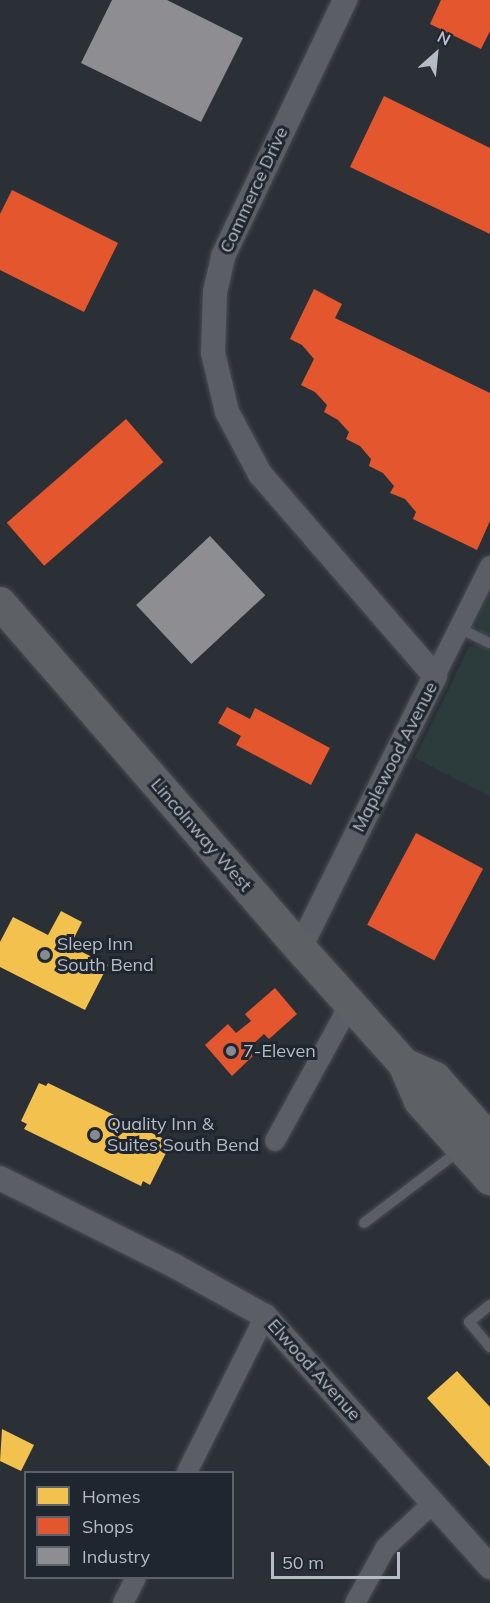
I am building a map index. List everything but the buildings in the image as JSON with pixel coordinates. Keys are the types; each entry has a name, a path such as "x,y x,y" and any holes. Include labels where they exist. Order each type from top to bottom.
{"main road":[{"name":"Lincolnway West","path":"0,603 404,1064 435,1078 476,1144 489,1173"}],"street":[{"name":"Commerce Drive","path":"345,0 222,256 215,292 213,353 227,412 260,474 435,676"},
{"name":"Maplewood Avenue","path":"300,948 490,566"},
{"path":"275,1141 350,1004"},
{"name":"Elwood Avenue","path":"0,1178 175,1266 265,1316 490,1567"},
{"path":"188,1471 265,1316"},
{"path":"355,1603 386,1547 432,1504"},
{"path":"123,1603 135,1579"}],"lane":[{"path":"459,628 490,643"},
{"path":"364,1223 476,1144"},
{"path":"490,1305 469,1322 490,1347"}],"shaded area":[{"path":"490,589 490,636 480,632 476,623"},
{"path":"476,644 490,647 490,796 415,758 469,647"}],"place":[{"name":"Sleep Inn South Bend","path":"45,955"},
{"name":"7-Eleven","path":"231,1051"},
{"name":"Quality Inn & Suites South Bend","path":"95,1135"}]}
